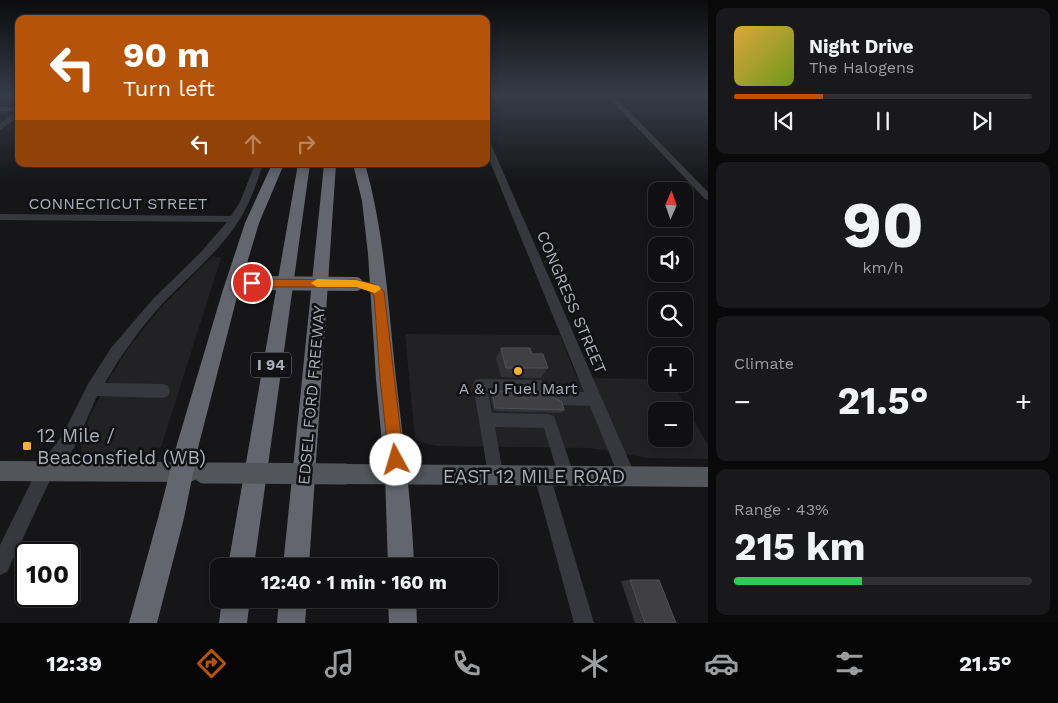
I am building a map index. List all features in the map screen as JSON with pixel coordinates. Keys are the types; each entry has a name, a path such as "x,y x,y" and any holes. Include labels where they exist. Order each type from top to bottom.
{"highway":[{"path":"143,623 193,473 230,293 252,223 277,167"},
{"name":"I 94","path":"242,558 304,167"},
{"name":"EDSEL FORD FREEWAY","path":"297,558 330,167"},
{"path":"360,167 372,217 386,379 398,475 401,558"},
{"path":"230,293 240,286 252,283 356,284 370,286 380,294"},
{"path":"233,623 235,608"},
{"path":"291,623 292,608"},
{"path":"402,608 403,623"}],"main road":[{"name":"EAST 12 MILE ROAD","path":"0,471 708,477"}],"street":[{"path":"637,124 708,197"},
{"name":"CONGRESS STREET","path":"490,151 627,476"},
{"path":"0,565 46,470 68,442 93,389 116,352 136,326 205,255 235,219 251,190 258,167"},
{"name":"CONNECTICUT STREET","path":"0,217 235,219"},
{"path":"495,474 480,385 540,386 556,409 566,475"},
{"path":"93,389 163,391"},
{"path":"486,420 556,409 596,399"},
{"path":"542,475 584,623"}],"shaded area":[{"path":"213,256 221,258 161,447 149,452 135,453 86,453 81,451 81,439 90,416 110,377 129,347 164,304"},
{"path":"405,334 560,335 577,378 648,379 648,392 678,392 683,402 648,402 648,447 693,447 693,419 708,445 708,459 649,458 590,448 437,446 415,439"}],"building":[{"path":"501,348 530,348 532,354 543,354 548,368 506,368"},
{"path":"492,391 542,392 562,402 564,410 495,408"},
{"path":"630,580 659,580 676,623 645,623"}],"slow traffic":[{"path":"317,283 363,284 375,289"}],"place":[{"name":"A & J Fuel Mart","path":"518,371"},
{"name":"12 Mile / Beaconsfield (WB)","path":"27,446"}],"route":[{"path":"252,283 363,284 370,286 380,294 386,379 396,460"}]}
